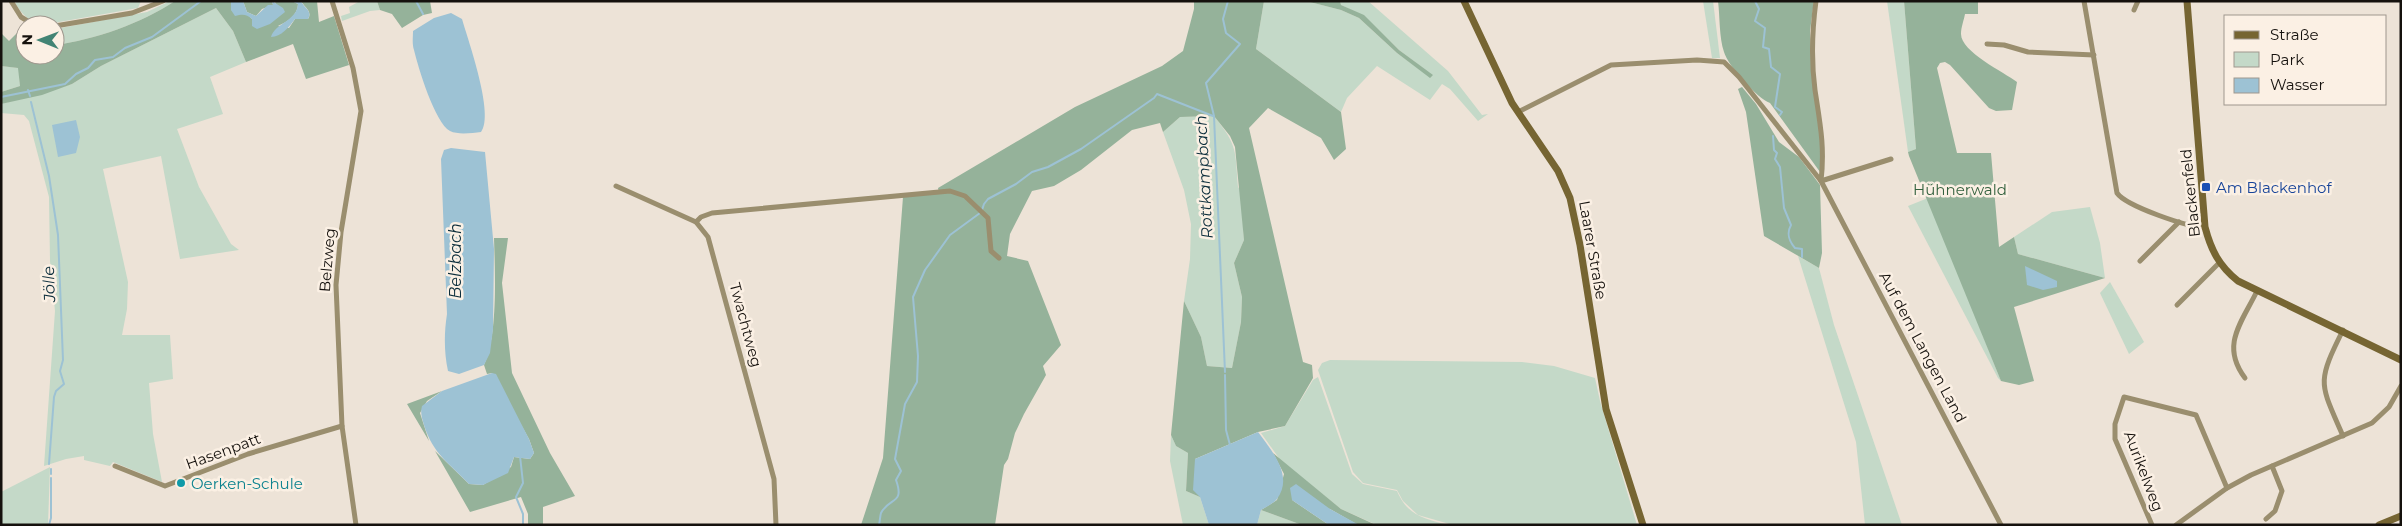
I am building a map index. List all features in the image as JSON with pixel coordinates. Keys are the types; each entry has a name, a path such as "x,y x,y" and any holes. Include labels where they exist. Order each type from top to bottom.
{"street":[{"path":"11,1 20,15"},
{"path":"65,24 132,13 163,1"},
{"name":"Belzweg","path":"332,1 353,68 361,112 341,232 336,285 342,426 356,525"},
{"name":"Laarer Straße","path":"1464,1 1518,112 1558,171 1570,198 1580,245 1606,409 1642,525"},
{"path":"1816,1 1812,31 1813,64 1824,155 1821,181 1891,159"},
{"path":"2084,1 2117,193 2126,201 2179,222 2193,227 2205,227"},
{"path":"2134,10 2138,1"},
{"name":"Blackenfeld","path":"2187,1 2205,227 2219,263 2238,281 2343,330 2401,360"},
{"path":"1987,44 2004,45 2028,52 2094,55"},
{"name":"Auf dem Langen Land","path":"1518,112 1610,65 1697,60 1724,62 1745,84 1821,181 2001,525"},
{"path":"616,186 696,222 701,217 712,213 950,190 964,196 988,218 991,251 999,258"},
{"name":"Twachtweg","path":"696,222 705,231 711,246 774,479 776,525"},
{"path":"2140,262 2179,222"},
{"path":"2177,305 2219,263"},
{"path":"2245,378 2233,354 2232,344 2257,291"},
{"path":"2343,330 2326,366 2323,382 2326,396 2343,436"},
{"path":"2176,525 2227,488 2272,466 2372,423 2381,417 2389,407 2401,386"},
{"name":"Aurikelweg","path":"2152,525 2116,439 2115,424 2124,397 2196,415 2227,488"},
{"name":"Hasenpatt","path":"115,466 165,486 248,454 342,426"},
{"path":"2266,519 2275,511 2282,491 2272,466"},
{"path":"2379,525 2401,516"}],"green space":[{"path":"19,1 141,1 138,8 65,21 65,15 25,15 15,3"},
{"path":"170,1 175,1 133,23 101,35 65,44 65,27 147,12"},
{"path":"175,1 231,1 231,10 248,15 252,19 276,5 275,1 292,1 298,4 296,12 278,26 289,28 295,19 308,19 309,11 301,1 317,1 319,22 334,16 349,65 306,79 293,44 246,62 233,31 216,8 101,66 72,84 42,95 1,104 1,92 20,86 18,68 1,66 1,33 9,41 15,35 15,65 65,65 65,44 101,35 133,23"},
{"path":"243,1 272,1 273,5 262,9 256,16 247,12"},
{"path":"360,1 377,1 380,10 370,11 342,21 341,16 350,13 349,7"},
{"path":"377,1 430,1 432,13 423,15 402,28 392,14 380,10"},
{"path":"1194,1 1264,1 1256,49 1341,112 1346,149 1334,160 1321,138 1268,108 1249,128 1303,362 1312,365 1313,378 1285,426 1258,432 1195,459 1200,497 1186,491 1188,453 1176,446 1171,435 1184,301 1201,337 1207,366 1232,368 1241,322 1242,297 1234,263 1244,240 1235,147 1230,136 1214,116 1180,117 1163,132 1160,123 1132,130 1081,170 1054,186 1032,191 1010,234 1007,256 1028,261 1061,345 1043,366 1046,375 1015,433 1008,459 1004,465 995,525 861,525 883,458 903,197 939,193 938,188 1075,107 1162,66 1183,51 1194,9"},
{"path":"1264,1 1306,1 1341,10 1359,18 1397,53 1430,77 1432,75 1399,50 1364,16 1341,5 1340,1 1368,1 1448,71 1482,115 1488,114 1478,121 1450,89 1442,84 1430,100 1377,66 1347,98 1341,112 1256,49"},
{"path":"1306,1 1340,1 1341,5 1364,15 1399,50 1433,75 1430,78 1397,53 1359,18 1341,10"},
{"path":"1703,1 1713,1 1720,58 1712,58"},
{"path":"1718,1 1814,1 1810,31 1820,128 1820,172 1770,103 1758,95 1731,65 1724,52 1721,40"},
{"path":"1887,1 1904,1 1916,149 1908,152"},
{"name":"Hühnerwald","path":"1904,1 1978,1 1978,14 1965,14 1961,31 1963,41 1968,48 1984,61 2017,82 2012,110 1996,111 1989,108 1950,65 1945,62 1940,63 1937,68 1957,153 1991,153 1999,247 2014,237 2018,254 2105,278 2014,307 2034,381 2019,385 2001,381 1909,156 1908,152 1916,149"},
{"path":"216,8 233,31 246,62 210,77 223,114 177,129 199,187 231,244 239,250 180,259 161,156 103,169 128,282 127,309 122,335 170,335 173,379 149,383 153,434 162,482 113,462 110,466 84,460 84,456 44,466 55,311 50,261 49,197 29,121 24,115 1,113 1,104 72,84 101,66"},
{"path":"1,66 19,68 20,86 1,92"},
{"path":"1742,87 1756,104 1779,142 1799,157 1820,185 1822,253 1819,268 1764,236 1746,112 1738,89"},
{"path":"1214,116 1234,149 1238,187 1241,191 1244,240 1234,263 1242,297 1241,322 1232,368 1207,366 1201,337 1184,301 1190,259 1191,224 1184,190 1163,132 1180,117"},
{"path":"1928,198 2001,381 1908,206"},
{"path":"2090,207 2100,243 2105,278 2018,254 2014,237 2052,212"},
{"path":"494,238 508,238 502,283 512,373 550,453 575,496 543,507 543,525 528,525 528,514 521,497 470,512 435,451 469,484 483,485 511,467 514,457 530,459 534,453 529,439 492,373 487,374 484,365 492,338 494,321"},
{"path":"1798,256 1819,268 1834,325 1902,525 1865,525 1856,442"},
{"path":"2110,282 2144,342 2129,354 2100,293"},
{"path":"1330,360 1522,362 1554,366 1595,378 1600,401 1637,525 1453,525 1418,515 1403,501 1397,490 1363,483 1353,472 1318,370 1322,363"},
{"path":"1318,377 1352,474 1363,484 1397,491 1406,506 1417,515 1448,525 1377,525 1341,509 1281,461 1261,433 1285,426 1313,380"},
{"path":"442,391 427,401 420,413 429,441 407,404"},
{"path":"1171,435 1176,446 1188,453 1186,491 1200,497 1209,525 1183,525 1170,461"},
{"path":"1273,453 1341,509 1376,525 1358,525 1330,509 1292,500 1329,525 1302,525 1261,510 1277,500 1284,474"},
{"path":"50,467 48,525 1,525 1,492"},
{"path":"1261,510 1302,525 1257,525"}],"water":[{"path":"231,1 243,1 247,12 256,16 268,5 273,5 272,1 283,8 285,12 270,24 257,29 252,26 252,19 248,16 235,16 231,10"},
{"path":"292,1 301,1 309,12 308,19 295,19 281,33 271,37 273,32 297,10 298,4"},
{"path":"451,13 462,19 479,77 485,110 481,132 457,133 450,131 444,126 428,94 413,48 413,31 434,18"},
{"path":"76,120 80,137 76,153 58,157 52,125"},
{"path":"451,148 485,152 494,249 493,329 490,353 484,365 459,374 448,371 445,343 447,314 441,159 444,150"},
{"path":"2025,266 2057,281 2057,287 2043,290 2027,285"},
{"path":"492,373 496,374 529,439 534,453 530,459 514,457 508,473 483,485 469,484 437,451 424,425 421,409 422,406 442,391"},
{"path":"1258,432 1275,455 1279,464 1282,473 1282,490 1276,500 1261,510 1257,525 1209,525 1200,497 1193,490 1195,459"},
{"path":"1296,484 1330,509 1359,525 1329,525 1292,500 1290,488"}],"waterway":[{"name":"Jölle","path":"1,97 65,84 76,74 88,68 95,60 113,57 125,48 152,37 201,1"},
{"name":"Belzbach","path":"416,1 423,14"},
{"name":"Rottkampbach","path":"1225,372 1214,116 1206,83 1240,44 1226,33 1223,19 1228,1"},
{"path":"1755,1 1759,9 1755,21 1765,28 1763,47 1769,49 1771,67 1780,74 1775,107 1782,112 1780,115"},
{"name":"Jölle","path":"28,90 30,96"},
{"path":"982,210 988,199 1016,184 1032,172 1048,167 1081,149 1157,94 1213,116"},
{"name":"Jölle","path":"31,102 49,176 58,235 63,360 60,371 64,384 56,391 54,397 49,464"},
{"path":"1773,136 1774,150 1777,153 1775,159 1780,167 1784,208 1791,225 1789,237 1795,248 1802,249 1802,257"},
{"path":"879,525 884,508 895,500 899,493 896,480 901,471 895,459 905,404 917,382 918,356 913,297 925,270 950,235 980,213"},
{"name":"Rottkampbach","path":"1225,375 1226,430 1230,445"},
{"name":"Belzbach","path":"520,456 523,483 516,497 523,514 523,525"},
{"name":"Jölle","path":"51,469 51,474"},
{"name":"Jölle","path":"49,525 51,518 51,478"}],"place":[{"name":"Am Blackenhof","path":"2206,187"},
{"name":"Oerken-Schule","path":"181,483"}]}
